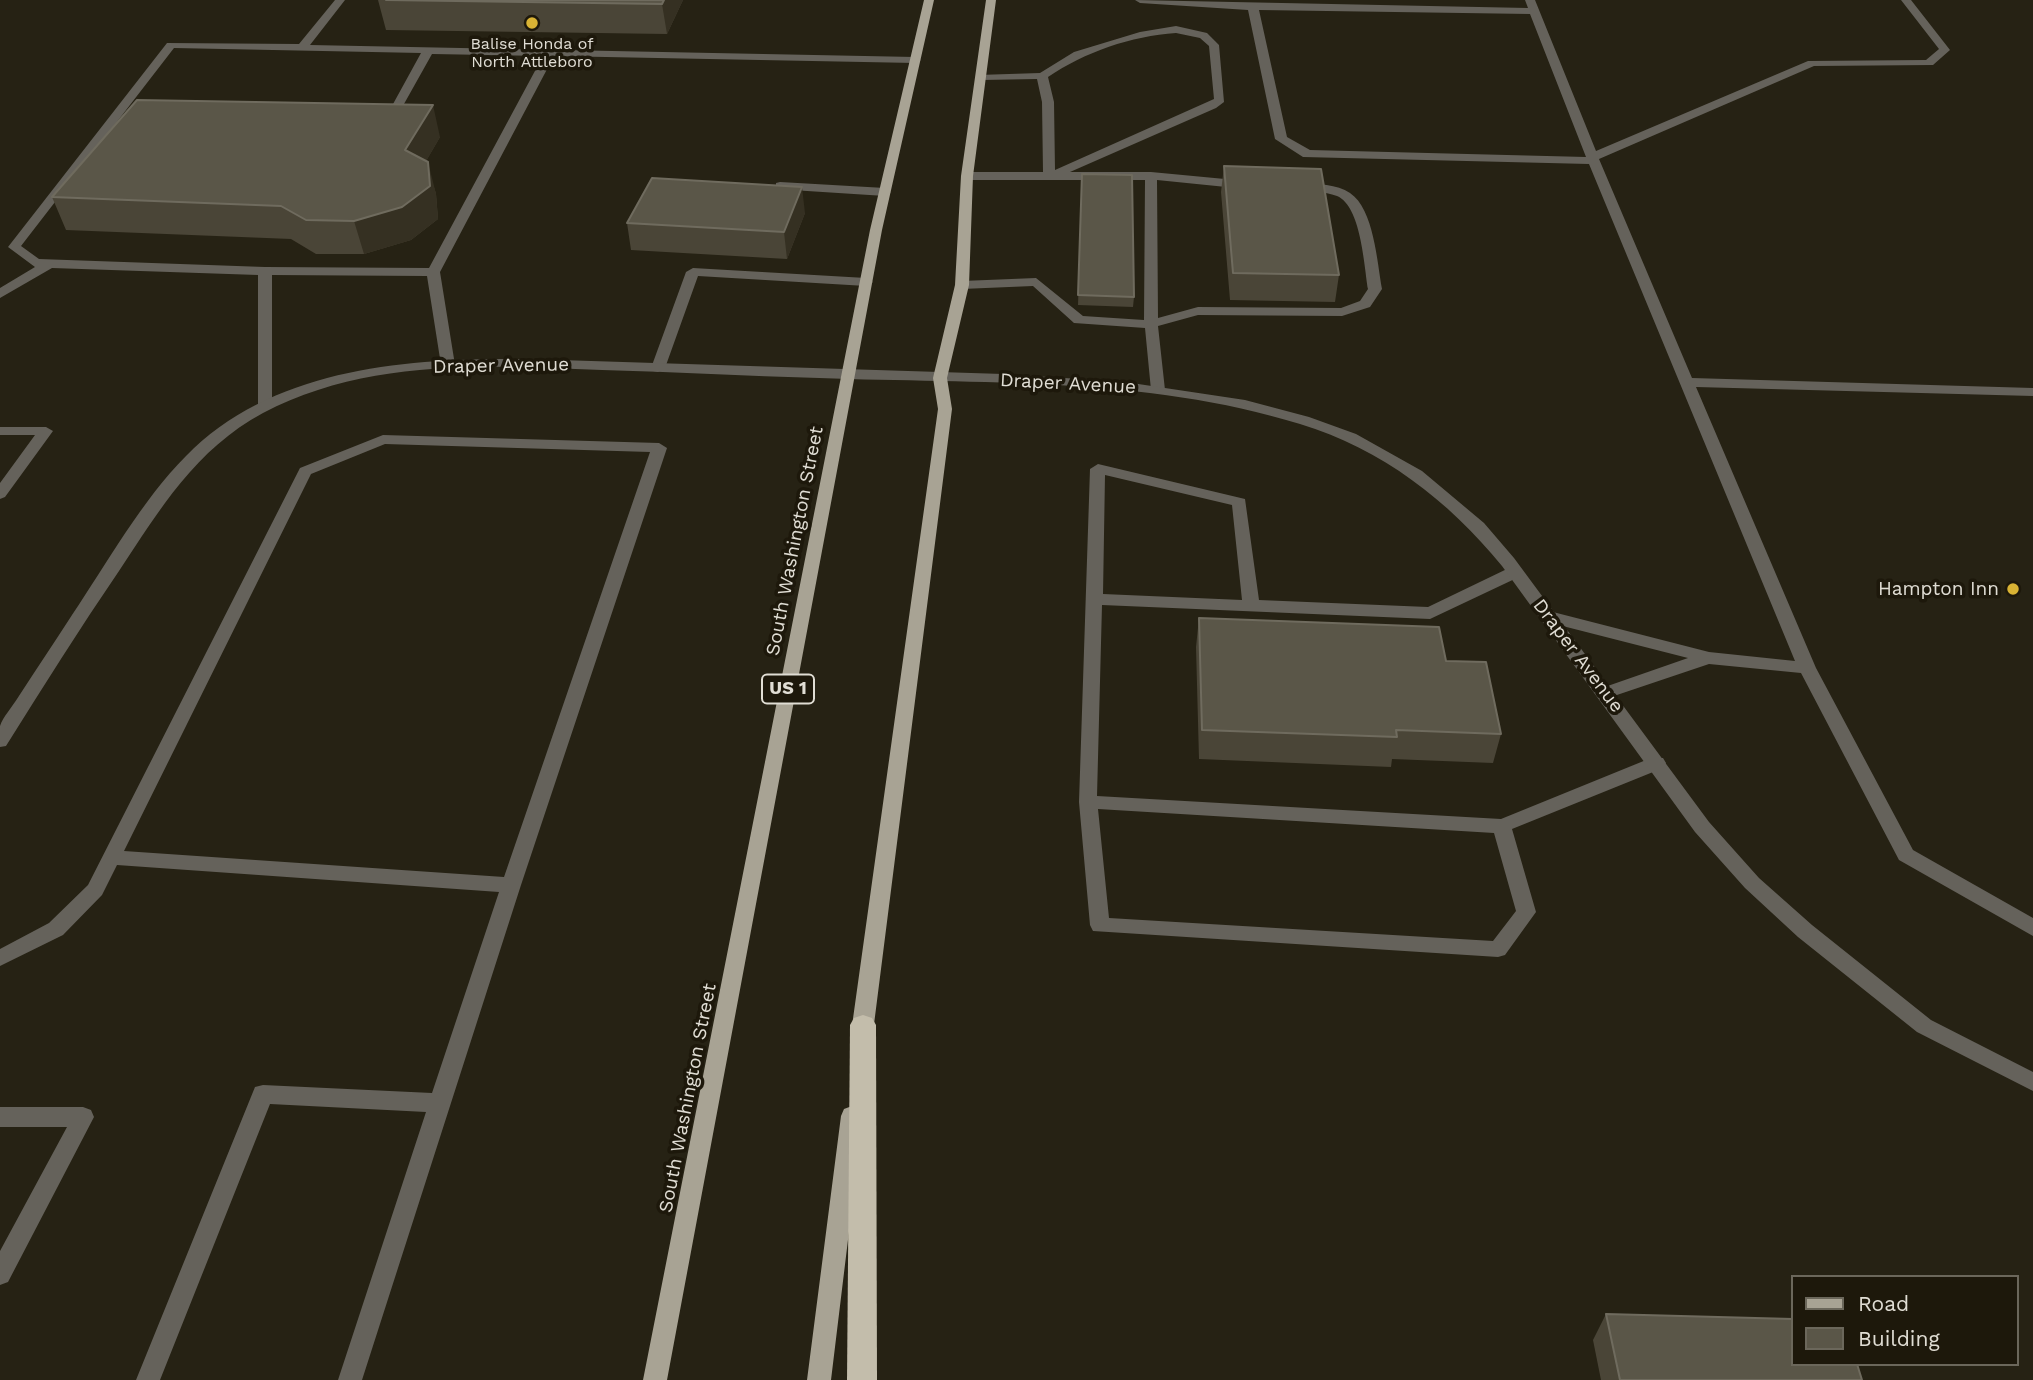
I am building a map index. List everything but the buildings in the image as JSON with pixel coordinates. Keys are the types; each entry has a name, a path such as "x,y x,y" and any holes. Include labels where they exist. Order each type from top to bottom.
{"highway":[{"path":"862,1380 863,1025"}],"main road":[{"name":"South Washington Street","path":"656,1380 866,282 929,0"},
{"path":"819,1380 945,408 940,378 962,285 967,176 991,0"}],"street":[{"path":"302,48 340,0"},
{"path":"1140,0 1253,7 1532,5 1593,159 1807,668 1906,855 2033,929"},
{"path":"1253,7 1281,139 1307,154 1593,159 1812,62 1928,63 1945,50 1906,0"},
{"path":"982,77 1042,76 1067,59 1153,31 1192,32 1208,38 1214,46 1220,100 1212,106 1049,177"},
{"path":"433,272 265,271 36,264 14,247 171,45 915,60"},
{"path":"365,118 391,118 428,51"},
{"path":"448,365 433,272 550,53"},
{"path":"1042,76 1048,102 1049,177"},
{"path":"117,115 130,115"},
{"path":"967,176 1151,176 1224,185 1264,186"},
{"path":"1151,176 1151,324 1158,390"},
{"path":"768,186 885,192"},
{"path":"962,285 1036,282 1079,320 1151,324 1198,311 1342,312 1365,304 1375,289 1359,208 1345,195 1316,188 1290,187"},
{"path":"0,294 49,264"},
{"path":"265,271 265,406"},
{"path":"659,368 693,272 866,282"},
{"name":"Draper Avenue","path":"0,741 60,645 168,484 205,444 227,427 265,406 356,375 448,365 513,363 1070,382 1158,390 1246,405 1306,421 1359,441 1404,466 1473,521 1549,617 1702,827 1752,883 1804,931 1924,1026 2033,1082"},
{"path":"1688,382 2033,392"},
{"path":"0,431 46,431 0,494"},
{"path":"0,958 56,929 95,890 305,471 383,439 659,448 511,886 350,1380"},
{"path":"1251,607 1239,502 1098,469 1088,802 1100,925 1498,948 1526,912 1502,826"},
{"path":"1094,599 1430,613 1515,572"},
{"path":"1549,617 1709,658 1807,668"},
{"path":"1605,693 1709,658"},
{"path":"1088,802 1502,826 1657,763"},
{"path":"111,857 511,886"},
{"path":"148,1380 263,1094 440,1103"},
{"path":"0,1116 83,1117 0,1274"}],"place":[{"name":"Balise Honda of North Attleboro","path":"532,23"},
{"name":"Hampton Inn","path":"2013,589"}]}
